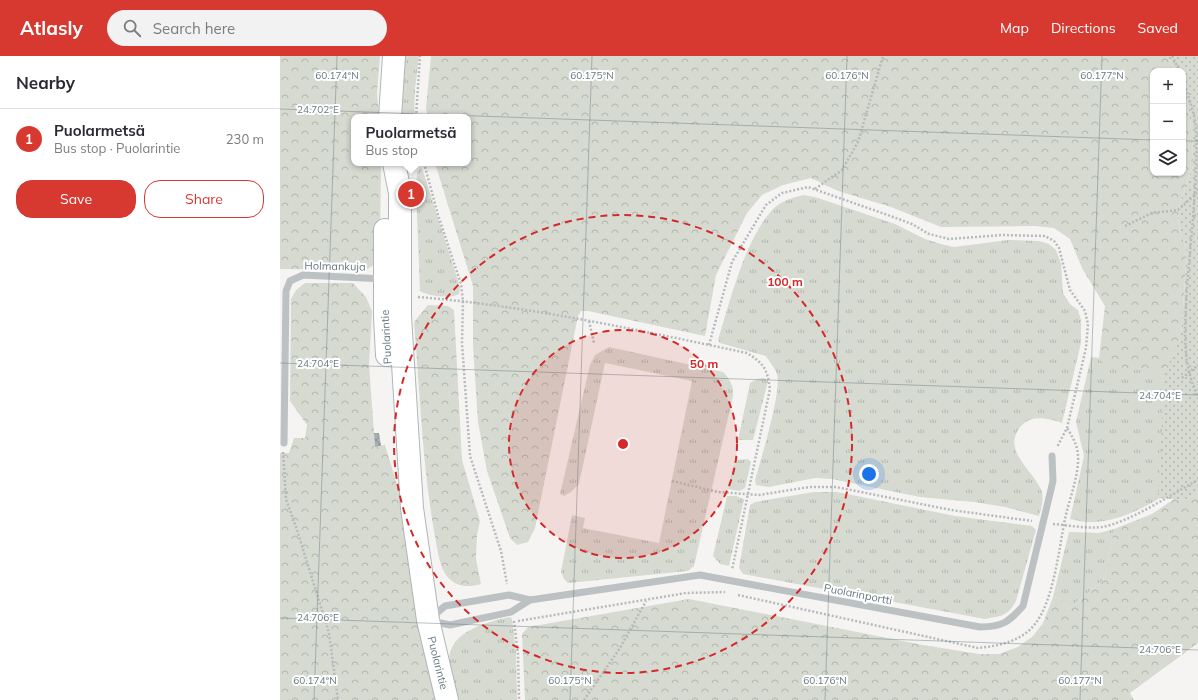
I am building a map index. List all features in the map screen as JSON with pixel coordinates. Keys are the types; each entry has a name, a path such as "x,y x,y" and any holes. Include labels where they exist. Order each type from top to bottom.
{"main road":[{"path":"390,114 394,56"},
{"name":"Puolarintie","path":"389,166 385,205 392,278"},
{"name":"Puolarintie","path":"395,166 400,193 392,278 385,317 392,435 412,508 428,620 447,700"}],"street":[{"name":"Holmankuja","path":"284,443 286,291 290,281 302,275 392,278"},
{"name":"Puolarinportti","path":"428,620 445,606 509,595 530,600 700,575 878,609 994,627 1011,620 1024,606 1053,481 1052,456"},
{"name":"Puolarinportti","path":"428,620 450,625 512,612 530,600"}],"path":[{"path":"416,114 420,56"},
{"path":"814,190 842,170 858,142 883,56"},
{"path":"1172,56 1178,68"},
{"path":"1186,92 1196,127 1196,194 1184,335 1190,382 1198,398"},
{"path":"425,166 438,215 456,265 463,301 462,343 470,456 501,551 509,595"},
{"path":"709,345 732,262 766,205 782,193 808,187 892,217 929,234 949,239 1002,235 1045,236 1054,241 1059,248 1064,261 1070,290 1085,311 1088,324 1086,348 1067,428 1052,456"},
{"path":"1125,226 1152,213 1178,210 1196,194 1198,188"},
{"path":"1194,215 1198,217"},
{"path":"414,297 463,301 589,321 747,353 760,361 768,372 770,389 726,592"},
{"path":"589,321 594,342"},
{"path":"1182,378 1198,364"},
{"path":"1064,524 1078,462 1077,442 1067,428"},
{"path":"284,443 283,465 286,499 298,530 329,633 338,700"},
{"path":"672,481 718,492 747,495 774,494 816,486 836,487 951,510 1085,528 1102,527 1123,520 1198,480"},
{"path":"584,700 620,648 646,601"},
{"path":"512,612 518,654 519,700"}],"green space":[{"path":"280,56 380,56 377,93 379,114 351,114 351,166 381,166 380,245 378,262 366,270 280,269"},
{"path":"405,56 419,56 415,89 414,114 402,114"},
{"path":"431,56 1167,56 1173,68 1150,68 1150,176 1186,176 1186,104 1192,128 1193,166 1180,203 1178,223 1187,252 1181,335 1165,374 1106,365 1099,358 1105,306 1082,268 1070,239 1054,228 1034,226 941,227 891,207 838,191 811,178 783,185 762,195 747,213 716,275 705,336 588,311 581,311 578,316 535,528 528,542 517,545 510,538 487,471 478,422 473,346 473,286 436,166 471,166 471,114 427,114 426,108"},
{"path":"1167,56 1198,56 1198,492 1185,500 1158,498 1165,374 1181,335 1187,252 1178,223 1180,203 1193,166 1192,128 1186,104 1186,68 1173,68"},
{"path":"422,168 460,287 459,294 455,296 440,296 420,291 416,189 417,173 419,169"},
{"path":"803,195 815,197 895,224 925,239 954,247 1008,240 1039,241 1049,244 1056,250 1061,263 1063,293 1070,304 1078,310 1081,320 1081,343 1062,423 1042,418 1031,419 1022,425 1016,434 1014,443 1016,451 1020,460 1038,484 1043,495 1039,516 1005,507 974,502 920,497 832,479 815,478 769,487 756,485 755,480 777,395 777,374 766,356 720,343 718,340 733,289 746,253 754,237 763,222 776,206 787,200"},
{"path":"305,283 353,283 366,297 372,311 369,365 375,446 385,445 401,498 439,700 280,700 280,453 289,453 294,438 305,438 307,425 290,401 291,299 296,290"},
{"path":"428,305 448,306 454,310 462,460 480,521 477,535 476,559 481,584 476,585 462,586 453,582 446,575 439,559 434,531 424,453 414,322"},
{"path":"1181,335 1198,475 1146,506 1117,518 1089,522 1070,519 1084,456 1076,422 1091,357 1099,358 1106,365"},
{"path":"609,347 723,372 731,383 733,396 694,566 688,571 568,583 564,579 561,572 572,515 585,518 583,528 659,543 692,381 605,363 579,484 571,492 564,496 560,494 590,365 595,355"},
{"path":"764,378 768,381 753,440 738,440 750,383 757,379"},
{"path":"748,459 751,462 745,488 739,491 728,489 733,468 738,460"},
{"path":"814,492 837,492 955,516 1032,526 1036,530 1016,601 1010,610 1004,614 985,619 743,574 739,568 750,505 755,502"},
{"path":"1198,492 1198,643 1130,693 1134,700 525,700 522,634 528,627 689,599 923,645 979,654 999,654 1018,647 1033,636 1043,623 1053,597 1061,599 1068,609 1105,579 1114,529 1152,514 1174,499 1185,500"},
{"path":"727,496 736,496 744,499 729,566 720,564 713,556"},
{"path":"1114,529 1105,579 1068,609 1061,599 1053,597 1069,532 1099,533"},
{"path":"510,617 512,619 516,652 517,700 459,700 449,666 451,651 455,642 462,635 481,625"}],"building":[{"path":"374,433 379,433 381,446 375,446"}],"place":[{"name":"Puolarmetsä","path":"411,194"}]}
